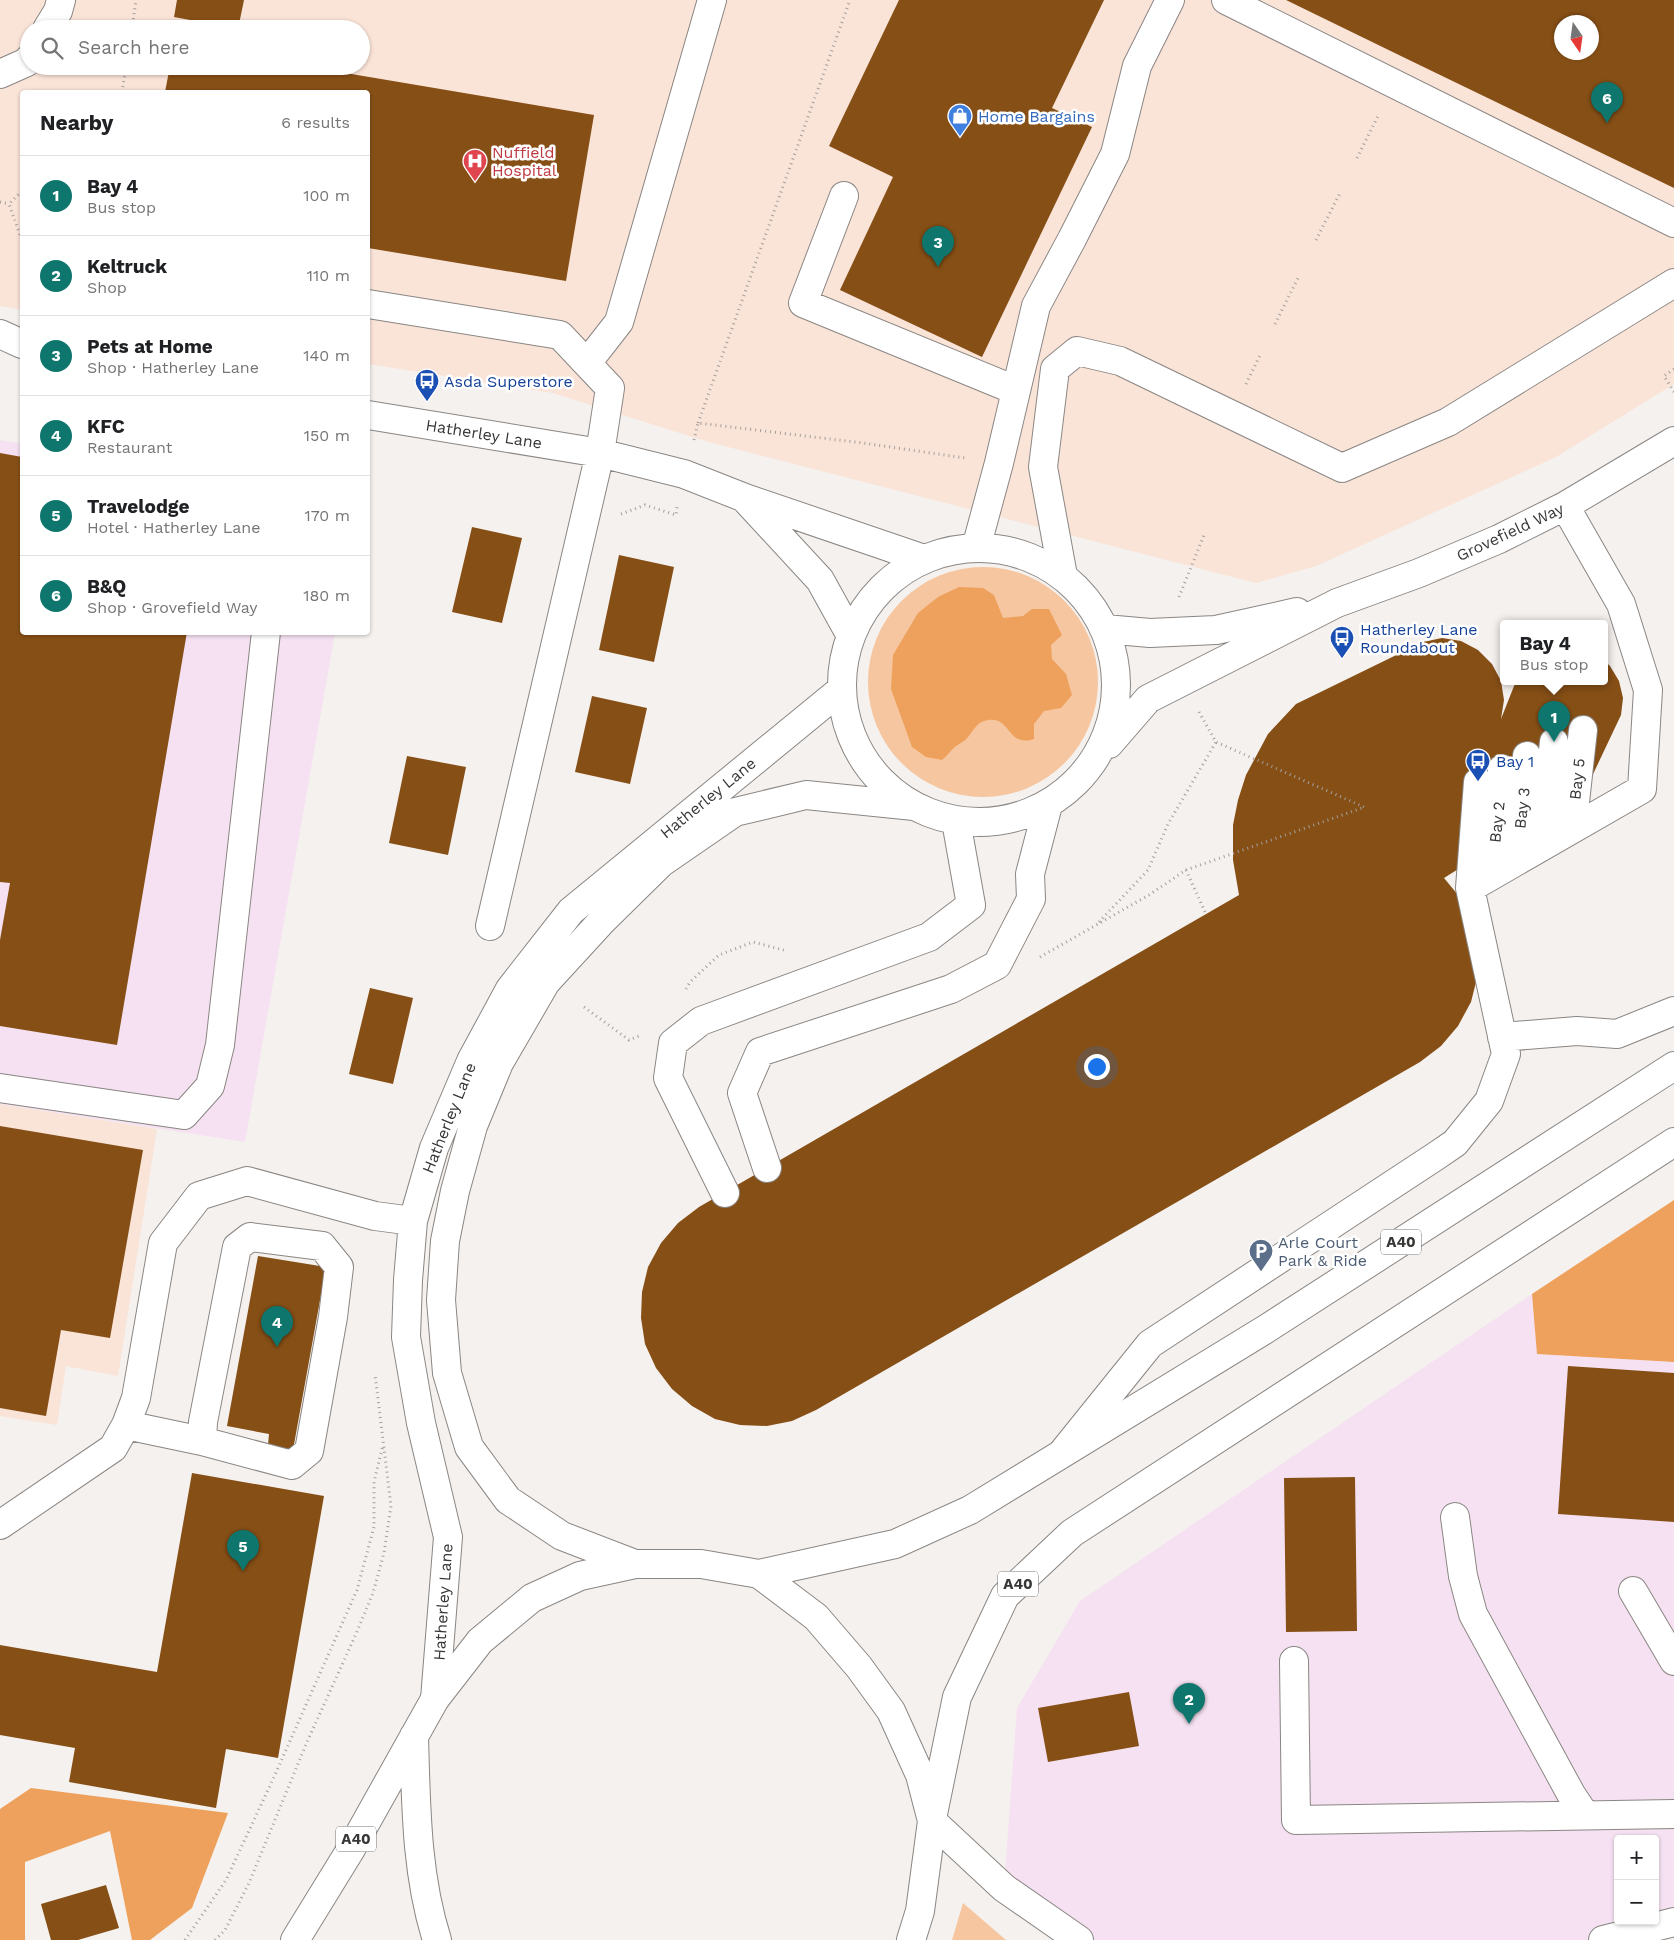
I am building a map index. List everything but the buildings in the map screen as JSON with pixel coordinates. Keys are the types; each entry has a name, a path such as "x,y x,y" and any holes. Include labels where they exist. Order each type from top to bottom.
{"main road":[{"path":"52,20 61,0"},
{"path":"587,364 620,322 712,0"},
{"path":"976,548 999,463 1036,306 1115,154 1137,66 1170,0"},
{"path":"1226,0 1674,223"},
{"path":"0,74 20,65"},
{"path":"844,196 803,303 1015,390"},
{"path":"1063,576 1043,467 1055,369 1077,351 1120,361 1342,468 1448,422 1674,282"},
{"path":"370,304 560,335 610,388 600,453 490,926"},
{"path":"0,334 20,343"},
{"name":"Hatherley Lane","path":"370,415 600,453 684,474 745,498 924,559"},
{"name":"Grovefield Way","path":"1096,758 1148,699 1337,603 1428,570 1500,539 1565,506 1674,441"},
{"name":"Hatherley Lane","path":"745,498 820,580 851,636"},
{"path":"1481,882 1642,789 1648,690 1621,604 1565,506"},
{"path":"976,548 1022,555 1063,576 1088,600 1106,629 1117,673 1114,718 1096,758 1075,785 1048,805 1003,821 956,821 934,815 914,806 885,785 862,757 848,724 842,689 844,662 851,636 868,604 893,578 924,559 950,551 976,548"},
{"name":"Grovefield Way","path":"1106,629 1150,634 1216,630 1337,603"},
{"path":"0,1088 184,1115 210,1086 220,1045 266,635"},
{"name":"Hatherley Lane","path":"435,1699 448,1537 421,1423 406,1336 413,1221 434,1148 471,1061 510,989 571,910 842,689"},
{"name":"Bay 5","path":"1572,829 1583,730"},
{"path":"1542,846 1554,742"},
{"name":"Bay 3","path":"1516,861 1527,756"},
{"name":"Bay 2","path":"1481,882 1502,769"},
{"path":"1061,1455 1150,1344 1455,1143 1489,1101 1506,1054 1502,1037 1481,882 1478,782"},
{"name":"Hatherley Lane","path":"635,1564 562,1536 508,1500 469,1447 447,1373 441,1300 445,1241 455,1192 473,1126 499,1063 546,982 602,921 661,863 735,812 806,795 914,806"},
{"path":"767,1168 742,1093 760,1052 951,989 997,965 1031,899 1030,874 1048,805"},
{"path":"725,1193 668,1078 673,1043 701,1021 929,937 971,905 956,821"},
{"path":"1502,1037 1577,1031 1617,1034 1674,1011"},
{"name":"A40","path":"759,1574 895,1544 970,1510 1266,1329 1674,1066"},
{"name":"A40","path":"932,1821 957,1697 1005,1596 1072,1533 1674,1142"},
{"path":"0,1525 113,1448 126,1425 136,1398 162,1243 199,1196 247,1181 375,1216 413,1221"},
{"path":"126,1425 202,1441 292,1465 309,1451 333,1317 339,1267 322,1246 250,1238 237,1247 203,1422 202,1441"},
{"path":"1455,1517 1463,1576 1473,1614 1571,1794 1585,1815"},
{"path":"436,1940 421,1870 417,1838 414,1735 435,1699 480,1641 532,1598 580,1576 635,1564 701,1564 759,1574 816,1617 859,1667 891,1710 920,1775 932,1821 920,1911 911,1940"},
{"path":"1633,1591 1674,1661"},
{"path":"1294,1661 1296,1820 1674,1814"},
{"name":"A40","path":"294,1940 350,1849 414,1735"},
{"path":"932,1821 1004,1888 1079,1940"},
{"path":"1603,1940 1674,1922"}],"path":[{"path":"133,20 136,0"},
{"path":"620,514 646,505 676,515 684,474 698,423 850,0"},
{"path":"122,90 125,75"},
{"path":"1357,158 1379,113"},
{"path":"1316,240 1341,192"},
{"path":"9,204 20,193"},
{"path":"0,202 9,204"},
{"path":"9,204 20,235"},
{"path":"1275,324 1298,278"},
{"path":"1674,369 1664,376 1674,392"},
{"path":"698,423 999,463"},
{"path":"1177,602 1204,535"},
{"path":"1199,711 1216,742 1365,808 1186,870 1149,895 1095,926 1148,870 1168,824 1216,742"},
{"path":"1186,870 1206,914"},
{"path":"215,1940 226,1930 249,1883 307,1742 373,1593 384,1553 390,1506 374,1368"},
{"path":"184,1940 226,1880 278,1768 356,1590 374,1528 374,1482 383,1442"}],"shaded area":[{"path":"0,0 1674,0 1674,384 1556,457 1316,566 1256,583 705,441 553,393 370,364 370,90 20,90 20,310 0,306"},
{"path":"0,440 20,444 20,635 335,635 245,1142 0,1104"},
{"path":"983,567 1016,572 1027,576 1056,593 1072,609 1084,628 1093,649 1098,682 1093,715 1089,726 1072,755 1056,771 1037,783 1016,792 983,797 950,792 939,788 910,771 894,755 882,736 873,715 868,682 873,649 877,638 894,609 910,593 929,581 950,572"},
{"path":"959,587 983,588 994,595 1003,618 1023,616 1032,609 1049,609 1062,635 1051,645 1052,659 1066,674 1072,695 1061,708 1044,711 1034,724 1034,739 1018,739 1000,722 993,720 984,721 977,725 967,738 942,760 926,757 912,747 891,689 893,655 918,613 938,597"},
{"path":"0,1104 157,1129 118,1376 66,1366 57,1425 0,1416"},
{"path":"1674,1200 1674,1362 1537,1354 1532,1294"},
{"path":"1532,1294 1538,1354 1674,1362 1674,1922 1603,1940 1079,1940 1004,1888 1017,1708 1080,1601"},
{"path":"31,1788 228,1813 192,1908 150,1940 132,1940 110,1831 25,1862 25,1940 0,1940 0,1809"},
{"path":"963,1903 1006,1940 952,1940"}],"place":[{"name":"B&Q","path":"1607,123"},
{"name":"Home Bargains","path":"960,137"},
{"name":"Nuffield Hospital","path":"475,182"},
{"name":"Pets at Home","path":"938,267"},
{"name":"Asda Superstore","path":"427,402"},
{"name":"Hatherley Lane Roundabout","path":"1342,659"},
{"name":"Bay 4","path":"1554,742"},
{"name":"Bay 1","path":"1478,782"},
{"name":"Arle Court Park & Ride","path":"1261,1272"},
{"name":"KFC","path":"277,1347"},
{"name":"Travelodge","path":"243,1571"},
{"name":"Keltruck","path":"1189,1724"}]}
